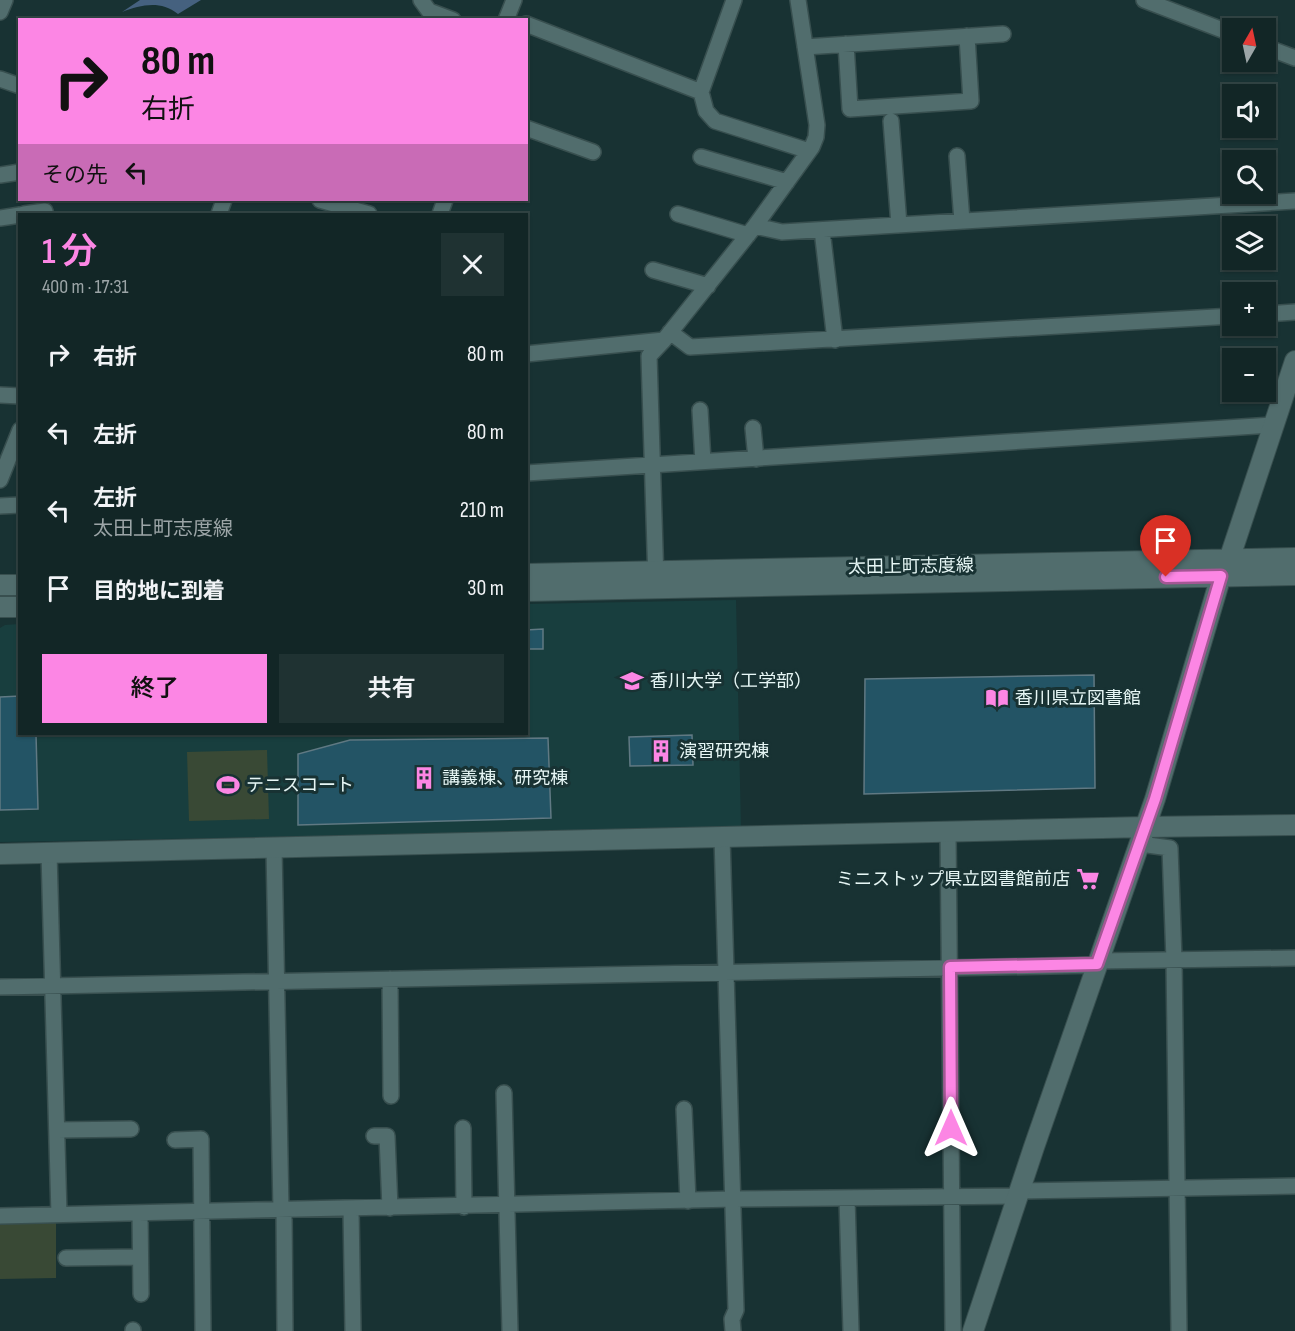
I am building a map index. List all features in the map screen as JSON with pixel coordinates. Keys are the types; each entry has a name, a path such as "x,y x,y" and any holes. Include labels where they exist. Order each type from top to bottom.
{"street":[{"path":"0,12 5,0"},
{"path":"509,18 514,0"},
{"path":"734,0 701,92 706,111 715,121 809,151"},
{"path":"656,580 649,356 751,231 809,151 816,137 817,125 798,0"},
{"path":"1144,0 1170,5 1222,29"},
{"path":"425,10 447,18"},
{"path":"528,25 701,92"},
{"path":"805,47 1003,34"},
{"path":"846,44 850,109 949,103 971,101 967,36"},
{"path":"1276,51 1295,58"},
{"path":"0,79 18,85"},
{"path":"891,121 899,225"},
{"path":"528,129 593,152"},
{"path":"957,156 962,221"},
{"path":"701,157 787,182"},
{"path":"0,175 18,172"},
{"path":"324,201 366,213"},
{"path":"678,214 751,231 782,232 1295,201"},
{"path":"29,213 45,208"},
{"path":"0,218 18,216"},
{"path":"822,230 835,340"},
{"path":"653,270 708,286"},
{"path":"1276,313 1295,312"},
{"path":"528,354 667,336 690,347 1222,317"},
{"path":"973,1331 1142,835 1225,568 1295,361"},
{"path":"0,395 18,396"},
{"path":"700,410 703,462"},
{"path":"528,474 1273,425"},
{"path":"753,428 756,459"},
{"path":"0,480 18,435"},
{"path":"0,507 18,505"},
{"name":"太田上町志度線","path":"1225,568 1295,558"},
{"name":"太田上町志度線","path":"528,591 656,580 1225,568 1295,575"},
{"name":"太田上町志度線","path":"528,574 656,580"},
{"path":"0,585 18,585"},
{"path":"0,607 18,607"},
{"path":"0,854 948,831 1142,835 1295,825"},
{"path":"948,831 953,1331"},
{"path":"1142,835 1170,848 1174,960 1179,1331"},
{"path":"722,837 734,1199 736,1310 732,1318 733,1331"},
{"path":"274,848 285,1331"},
{"path":"49,853 59,1215"},
{"path":"0,987 1295,958"},
{"path":"390,979 392,1096"},
{"path":"504,1093 510,1331"},
{"path":"684,1109 688,1201"},
{"path":"463,1128 464,1207"},
{"path":"57,1130 131,1129"},
{"path":"374,1136 387,1136 390,1208"},
{"path":"175,1140 201,1139 203,1331"},
{"path":"0,1216 734,1199 951,1197 1176,1188 1295,1186"},
{"path":"847,1199 851,1331"},
{"path":"351,1209 353,1331"},
{"path":"140,1213 141,1294"},
{"path":"66,1258 140,1257"}],"shaded area":[{"path":"140,0 201,0 178,14 157,5 136,7 122,12"},
{"name":"香川大学（工学部）","path":"736,600 741,828 0,842 0,628 5,625 18,624 18,735 528,735 528,604"}],"green space":[{"name":"テニスコート","path":"267,750 269,819 189,821 187,752"},
{"path":"56,1220 56,1278 0,1279 0,1221"}],"building":[{"path":"543,629 543,649 528,649 528,630"},
{"path":"1094,675 1095,788 864,794 865,679"},
{"path":"18,696 18,735 36,735 38,809 0,810 0,697"},
{"name":"演習研究棟","path":"692,735 693,765 630,766 629,737"},
{"name":"講義棟、研究棟","path":"548,738 551,818 298,825 298,754 350,740"}],"place":[{"name":"香川大学（工学部）","path":"632,681"},
{"name":"香川県立図書館","path":"997,698"},
{"name":"演習研究棟","path":"661,751"},
{"name":"講義棟、研究棟","path":"424,778"},
{"name":"テニスコート","path":"228,785"},
{"name":"ミニストップ県立図書館前店","path":"1088,879"}],"route":[{"path":"951,1128 950,967 1097,964 1155,799 1221,576 1166,577"}]}
